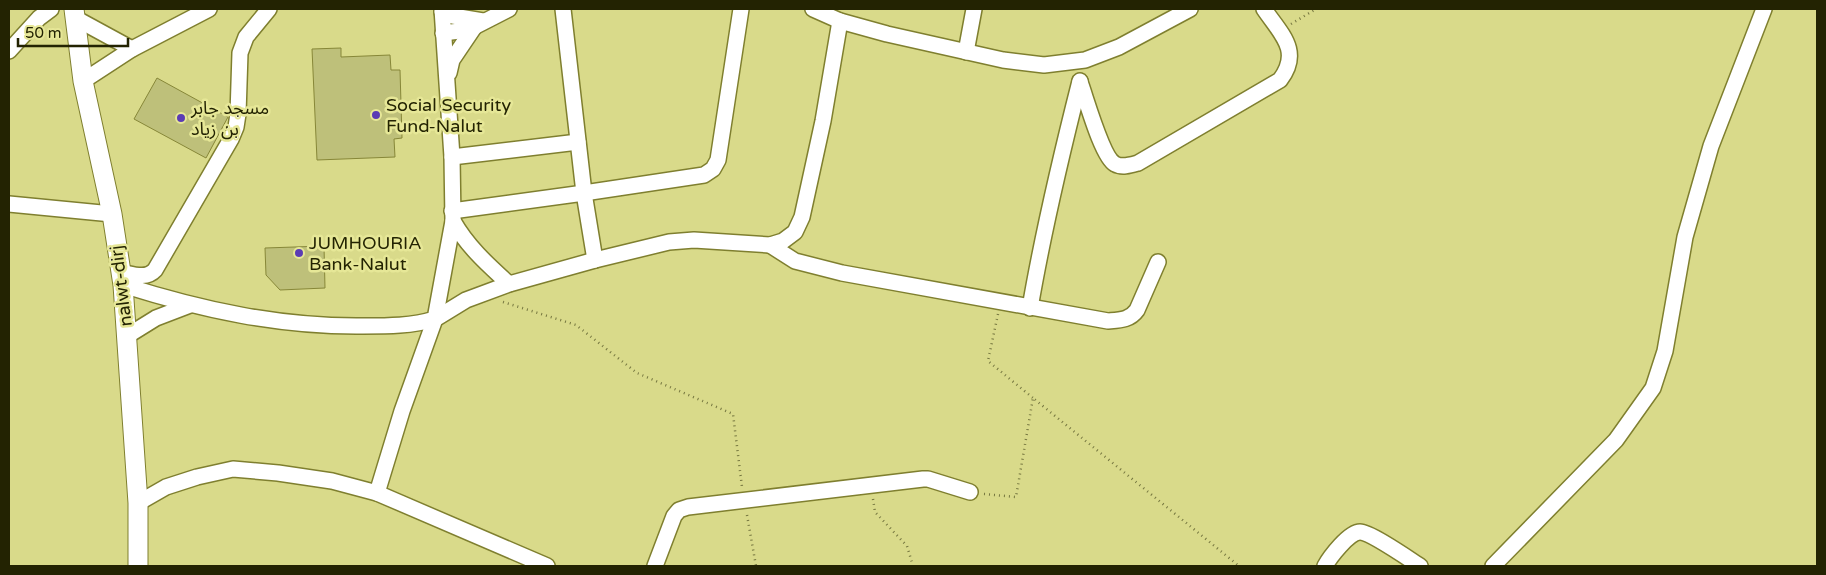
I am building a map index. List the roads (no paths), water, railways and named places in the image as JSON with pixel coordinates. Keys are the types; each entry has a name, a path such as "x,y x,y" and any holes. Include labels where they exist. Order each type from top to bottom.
{"main road":[{"name":"nalwt-dirj","path":"74,13 83,81 112,214 122,279 138,503 138,566"}],"street":[{"path":"9,51 39,18 51,9"},
{"path":"83,81 132,49 209,9"},
{"path":"122,279 150,276 155,270 226,148 236,128 242,44 269,9"},
{"path":"444,33 460,32 509,9"},
{"path":"563,9 584,194 595,260"},
{"path":"452,216 704,175 713,169 718,160 741,9"},
{"path":"813,9 840,21 887,34 1003,60 1044,65 1085,60 1119,47 1190,9"},
{"path":"966,52 974,9"},
{"path":"1080,82 1106,154 1115,164 1126,166 1138,163 1280,80 1288,69 1290,59 1287,43 1264,9"},
{"path":"1493,566 1616,440 1652,388 1665,351 1685,237 1711,146 1764,9"},
{"path":"442,10 453,16 480,23"},
{"path":"377,493 402,411 435,319 452,216 452,157 442,10"},
{"path":"74,13 132,49"},
{"path":"122,279 164,298 259,320 342,326 417,324 435,319 466,300 509,284 669,242 694,240 770,245 783,241 794,232 802,218 823,122 840,21"},
{"path":"446,82 452,60 480,23"},
{"path":"1030,308 1051,202 1085,60"},
{"path":"452,157 578,142"},
{"path":"9,204 112,214"},
{"path":"452,216 462,237 480,258 509,284"},
{"path":"770,245 787,257 808,266 1094,320 1108,321 1124,320 1132,316 1137,310 1158,262"},
{"path":"127,336 156,318 190,305"},
{"path":"138,503 166,487 197,477 234,469 332,481 377,493 547,566"},
{"path":"655,566 674,516 679,510 688,507 928,479 970,492"},
{"path":"1324,566 1351,534 1360,532 1420,566"}],"place":[{"name":"Social Security Fund-Nalut","path":"376,115"},
{"name":"مسجد جابر بن زياد","path":"181,118"},
{"name":"JUMHOURIA Bank-Nalut","path":"299,253"}]}
